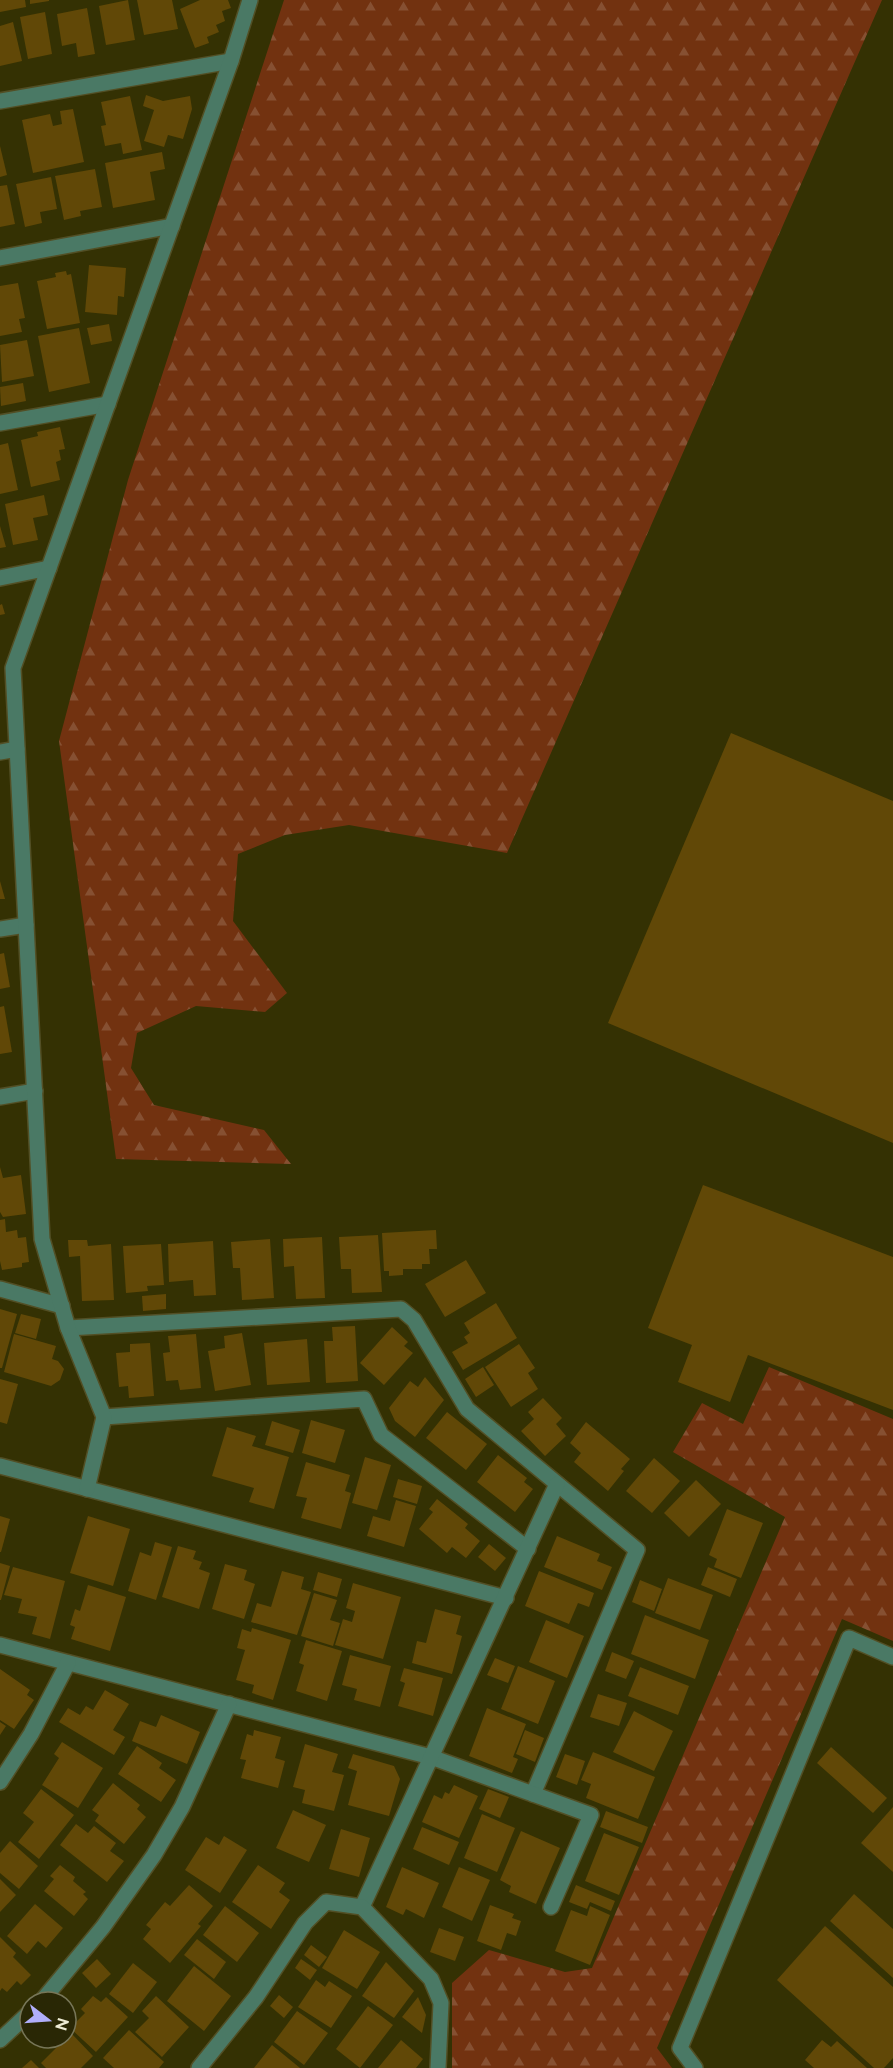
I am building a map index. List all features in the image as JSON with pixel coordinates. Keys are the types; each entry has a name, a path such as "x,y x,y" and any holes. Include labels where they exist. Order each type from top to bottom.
{"street":[{"path":"87,1489 104,1417 68,1328 42,1239 13,668 231,61 250,0"},
{"path":"0,101 231,61"},
{"path":"0,258 172,226"},
{"path":"0,423 108,404"},
{"path":"0,578 49,568"},
{"path":"0,752 17,749"},
{"path":"0,929 26,925"},
{"path":"0,1097 35,1091"},
{"path":"0,1289 62,1306"},
{"path":"68,1328 401,1309 414,1320 467,1408 637,1550 532,1794"},
{"path":"104,1417 364,1399 381,1435 528,1550"},
{"path":"0,1466 506,1598"},
{"path":"362,1906 557,1484"},
{"path":"695,2068 680,2048 849,1638 893,1657"},
{"path":"0,1646 431,1757 591,1815 551,1907"},
{"path":"0,1782 31,1734 68,1663"},
{"path":"50,1990 103,1927 154,1855 182,1807 229,1704"},
{"path":"199,2068 256,1997 305,1923 326,1902 362,1906 431,1979 441,2003 438,2068"},
{"path":"0,2040 18,2023"}],"green space":[{"path":"284,0 882,0 507,853 349,825 285,835 238,854 233,921 287,993 265,1012 196,1006 137,1033 131,1068 154,1105 264,1130 291,1164 116,1159 59,741 128,480"},
{"path":"769,1367 893,1419 893,1641 842,1619 657,2048 672,2068 452,2068 452,1983 489,1950 565,1972 592,1968 785,1517 673,1452 702,1403 743,1424"}],"building":[{"path":"0,0 25,0 26,7 0,12"},
{"path":"30,0 49,0 49,1 30,4"},
{"path":"128,0 135,40 106,45 99,6"},
{"path":"137,0 172,0 178,29 144,35"},
{"path":"200,0 228,0 231,8 222,11 225,21 216,25 219,32 207,37 209,43 195,48 180,9"},
{"path":"87,8 95,54 78,57 76,43 62,46 57,14"},
{"path":"45,12 52,54 28,59 20,17"},
{"path":"13,22 22,61 0,66 0,26"},
{"path":"146,95 163,101 190,96 192,109 183,139 168,135 164,147 144,141 154,110 143,106"},
{"path":"130,96 142,150 123,154 121,143 105,146 101,126 106,125 101,102"},
{"path":"73,109 84,162 33,173 22,120 50,114 53,126 62,124 60,111"},
{"path":"0,146 7,175 0,177"},
{"path":"162,152 165,169 150,172 155,200 113,208 105,163"},
{"path":"95,169 102,207 80,211 81,216 64,220 55,176"},
{"path":"51,177 57,209 40,212 42,223 25,227 16,184"},
{"path":"7,185 15,224 0,227 0,186"},
{"path":"89,265 126,268 124,297 118,296 117,315 85,312"},
{"path":"66,271 67,275 71,274 80,323 47,329 37,281 56,277 55,273"},
{"path":"18,283 25,318 19,319 22,332 0,336 0,286"},
{"path":"109,324 112,341 91,345 87,328"},
{"path":"79,328 90,383 49,392 38,336"},
{"path":"27,340 34,376 2,382 0,345"},
{"path":"23,383 26,401 1,406 0,387"},
{"path":"60,427 65,449 59,450 61,460 56,462 60,480 31,487 21,440 38,436 37,432"},
{"path":"8,443 18,490 0,494 0,445"},
{"path":"44,495 48,515 33,518 38,540 13,545 5,504"},
{"path":"0,526 6,547 0,548"},
{"path":"2,604 5,614 0,615 0,605"},
{"path":"731,733 893,801 893,1143 608,1023"},
{"path":"0,881 5,899 0,899"},
{"path":"4,953 10,987 0,989 0,954"},
{"path":"4,1006 12,1052 0,1054 0,1007"},
{"path":"0,1167 3,1178 21,1175 26,1214 3,1217 0,1212"},
{"path":"703,1185 893,1257 893,1410 748,1355 730,1402 678,1382 692,1345 648,1328"},
{"path":"5,1219 6,1232 17,1230 18,1238 26,1237 29,1262 22,1263 22,1267 2,1270 0,1220"},
{"path":"436,1230 437,1249 429,1249 430,1264 422,1264 422,1269 403,1269 403,1275 389,1276 389,1271 384,1271 382,1233"},
{"path":"378,1235 382,1292 352,1293 351,1269 341,1269 339,1237"},
{"path":"322,1237 325,1298 296,1299 294,1266 284,1267 283,1239"},
{"path":"270,1239 274,1298 242,1300 240,1268 233,1268 231,1242"},
{"path":"68,1240 87,1240 88,1246 111,1244 114,1300 82,1301 80,1256 69,1257"},
{"path":"213,1241 216,1295 194,1296 193,1280 169,1282 168,1244"},
{"path":"161,1244 164,1285 147,1286 148,1291 126,1293 123,1246"},
{"path":"466,1260 486,1293 445,1317 425,1284"},
{"path":"166,1294 166,1309 143,1311 142,1296"},
{"path":"496,1303 517,1338 463,1370 452,1352 468,1343 464,1337 470,1333 464,1323"},
{"path":"0,1309 17,1314 2,1368 0,1368"},
{"path":"21,1314 41,1319 36,1339 15,1333"},
{"path":"355,1326 358,1381 326,1383 324,1341 333,1341 332,1327"},
{"path":"392,1327 408,1342 404,1346 413,1353 384,1385 360,1363"},
{"path":"242,1333 251,1385 215,1391 208,1351 225,1348 224,1336"},
{"path":"14,1334 56,1346 52,1359 58,1361 64,1369 60,1380 51,1386 4,1372"},
{"path":"196,1334 201,1388 180,1390 178,1380 166,1381 163,1353 170,1352 168,1336"},
{"path":"307,1339 310,1382 267,1385 264,1343"},
{"path":"150,1343 154,1396 129,1398 128,1386 119,1387 116,1353 130,1352 130,1344"},
{"path":"519,1344 535,1368 528,1373 538,1389 511,1407 485,1367"},
{"path":"483,1367 494,1385 476,1397 465,1379"},
{"path":"425,1377 444,1400 415,1437 395,1421 389,1408 410,1381 418,1387"},
{"path":"0,1379 18,1384 7,1424 0,1422"},
{"path":"543,1398 562,1418 556,1424 566,1436 545,1456 521,1431 534,1419 528,1412"},
{"path":"447,1412 487,1444 466,1470 426,1438"},
{"path":"311,1420 345,1430 335,1463 302,1453"},
{"path":"272,1421 300,1430 293,1453 265,1445"},
{"path":"586,1422 630,1459 621,1469 624,1471 608,1491 574,1462 581,1453 570,1443"},
{"path":"227,1427 256,1436 252,1446 289,1457 274,1509 249,1502 254,1488 212,1476"},
{"path":"498,1455 527,1478 524,1482 533,1489 515,1512 477,1482"},
{"path":"365,1457 391,1465 377,1510 352,1503"},
{"path":"654,1458 680,1481 652,1513 626,1491"},
{"path":"306,1462 350,1475 345,1491 351,1493 341,1529 301,1518 307,1498 296,1496"},
{"path":"398,1479 422,1486 417,1504 393,1497"},
{"path":"696,1480 721,1504 689,1537 664,1513"},
{"path":"437,1499 468,1524 465,1528 480,1541 466,1558 452,1547 447,1553 419,1529 433,1512 429,1509"},
{"path":"396,1500 416,1506 404,1547 367,1536 373,1516 390,1521"},
{"path":"727,1509 763,1523 741,1578 714,1567 717,1559 709,1555"},
{"path":"0,1516 10,1519 1,1552 0,1552"},
{"path":"88,1516 130,1529 113,1586 70,1573"},
{"path":"557,1536 600,1554 597,1561 612,1567 602,1590 544,1567"},
{"path":"155,1542 172,1547 156,1600 128,1591 140,1552 151,1556"},
{"path":"489,1544 506,1558 495,1571 478,1557"},
{"path":"178,1546 196,1551 193,1559 202,1562 199,1569 210,1573 199,1609 162,1597"},
{"path":"0,1563 10,1566 1,1600 0,1600"},
{"path":"225,1564 247,1570 244,1580 255,1584 244,1619 212,1609"},
{"path":"13,1567 65,1581 50,1639 32,1634 37,1617 18,1613 22,1599 4,1595"},
{"path":"708,1567 737,1579 730,1597 701,1585"},
{"path":"282,1571 304,1577 301,1589 311,1592 297,1635 251,1622 257,1603 271,1607"},
{"path":"539,1571 594,1593 589,1607 578,1603 569,1624 525,1606"},
{"path":"318,1572 342,1579 337,1597 313,1590"},
{"path":"668,1578 713,1595 700,1630 655,1613"},
{"path":"640,1580 662,1589 654,1611 632,1602"},
{"path":"353,1583 401,1597 383,1659 335,1645 343,1619 352,1622 355,1611 346,1608"},
{"path":"88,1585 126,1597 110,1651 71,1639 75,1627 70,1625 75,1609 80,1611"},
{"path":"314,1593 337,1600 330,1620 340,1623 333,1646 301,1636"},
{"path":"435,1609 461,1616 456,1634 462,1636 452,1674 412,1663 417,1641 426,1643"},
{"path":"645,1615 709,1640 695,1679 631,1654"},
{"path":"546,1620 584,1636 567,1678 529,1662"},
{"path":"252,1628 291,1640 273,1700 252,1693 254,1685 236,1680 245,1650 237,1648 242,1629 251,1632"},
{"path":"306,1640 342,1651 327,1701 296,1691 304,1665 299,1663"},
{"path":"612,1652 634,1661 626,1679 605,1671"},
{"path":"350,1655 391,1666 380,1707 354,1700 357,1689 342,1685"},
{"path":"495,1658 515,1666 508,1683 487,1675"},
{"path":"518,1666 555,1681 538,1724 501,1709"},
{"path":"640,1667 689,1686 678,1715 628,1696"},
{"path":"404,1668 443,1678 433,1716 398,1706 405,1683 400,1681"},
{"path":"0,1669 30,1690 27,1695 34,1700 14,1729 0,1720"},
{"path":"105,1690 129,1704 113,1730 125,1737 114,1755 59,1722 68,1708 80,1715 86,1706 93,1710"},
{"path":"598,1694 627,1703 619,1726 590,1717"},
{"path":"487,1708 526,1724 513,1757 518,1759 512,1773 469,1756"},
{"path":"634,1711 673,1731 654,1771 613,1752"},
{"path":"161,1715 200,1732 187,1764 132,1741 140,1721 156,1727"},
{"path":"0,1722 6,1726 0,1735"},
{"path":"254,1730 281,1737 275,1758 285,1761 278,1788 241,1778 246,1760 240,1759 247,1734 253,1736"},
{"path":"525,1730 544,1738 535,1762 516,1754"},
{"path":"62,1742 103,1768 78,1808 42,1785 59,1758 54,1754"},
{"path":"305,1744 338,1754 332,1772 344,1775 334,1811 302,1803 305,1790 293,1787"},
{"path":"137,1746 162,1763 159,1768 176,1780 161,1802 118,1774"},
{"path":"831,1747 887,1798 873,1813 817,1763"},
{"path":"593,1752 655,1777 638,1819 586,1798 591,1784 581,1780"},
{"path":"353,1754 394,1766 400,1779 389,1816 348,1805 357,1771 348,1768"},
{"path":"565,1754 585,1761 577,1785 556,1777"},
{"path":"113,1783 140,1805 137,1809 146,1817 124,1844 95,1821 99,1815 92,1810"},
{"path":"454,1785 478,1796 459,1838 422,1822 434,1795 442,1799 445,1792 449,1794"},
{"path":"41,1789 74,1815 39,1859 18,1842 34,1822 23,1813"},
{"path":"488,1789 509,1797 500,1818 479,1809"},
{"path":"893,1807 893,1872 861,1843"},
{"path":"293,1810 326,1825 309,1862 276,1848"},
{"path":"606,1811 648,1827 642,1843 600,1827"},
{"path":"482,1814 515,1828 497,1872 464,1858"},
{"path":"76,1824 88,1833 94,1826 116,1843 110,1851 124,1861 107,1882 60,1845"},
{"path":"422,1827 459,1842 449,1865 413,1849"},
{"path":"341,1829 370,1838 359,1877 329,1869"},
{"path":"521,1831 560,1848 536,1904 509,1892 511,1886 500,1880"},
{"path":"604,1833 639,1847 619,1895 585,1881"},
{"path":"224,1836 247,1850 220,1893 185,1870 206,1837 219,1845"},
{"path":"10,1841 38,1866 19,1889 0,1873 0,1853"},
{"path":"60,1865 75,1877 73,1881 86,1892 83,1894 88,1899 74,1916 44,1891 54,1879 50,1876"},
{"path":"258,1865 285,1883 279,1892 290,1900 271,1929 232,1902"},
{"path":"402,1867 439,1883 424,1918 406,1909 403,1915 386,1907"},
{"path":"459,1867 490,1880 472,1921 442,1907"},
{"path":"0,1879 16,1895 0,1912"},
{"path":"189,1885 213,1906 198,1924 201,1926 170,1963 143,1939 151,1929 146,1925 165,1902 170,1906"},
{"path":"576,1885 615,1901 611,1911 590,1902 587,1909 569,1902"},
{"path":"854,1894 893,1929 893,1978 830,1921"},
{"path":"35,1904 63,1928 46,1948 38,1941 27,1954 7,1936"},
{"path":"490,1905 514,1914 512,1918 521,1921 516,1936 507,1933 501,1950 477,1941"},
{"path":"225,1906 259,1933 237,1962 203,1935"},
{"path":"590,1906 610,1915 590,1965 555,1951 571,1910 587,1916"},
{"path":"825,1926 893,1987 893,2058 884,2068 874,2068 777,1980"},
{"path":"439,1928 464,1937 455,1961 430,1952"},
{"path":"344,1930 380,1952 357,1989 322,1968"},
{"path":"0,1937 16,1953 13,1957 31,1975 21,1985 17,1981 7,1992 2,1988 0,1991"},
{"path":"197,1939 226,1962 214,1979 184,1955"},
{"path":"311,1945 327,1957 319,1967 304,1955"},
{"path":"97,1959 111,1974 96,1988 82,1973"},
{"path":"301,1959 317,1970 310,1980 295,1968"},
{"path":"386,1962 414,1991 394,2018 362,1996"},
{"path":"133,1963 157,1982 133,2013 109,1994"},
{"path":"194,1966 231,1996 204,2031 167,2001"},
{"path":"316,1980 325,1987 329,1981 352,1996 331,2028 298,2007"},
{"path":"279,1995 293,2007 284,2018 270,2006"},
{"path":"93,1996 101,2002 106,1997 128,2017 96,2052 78,2035 78,2020 85,2013 81,2009"},
{"path":"156,1996 189,2027 162,2057 135,2032 149,2018 142,2011"},
{"path":"418,1997 426,2015 422,2033 402,2017"},
{"path":"368,2006 393,2025 360,2068 336,2049"},
{"path":"297,2011 328,2033 304,2065 274,2042"},
{"path":"129,2030 164,2062 159,2068 114,2068 103,2058"},
{"path":"78,2040 93,2056 81,2068 46,2068 41,2063 54,2050 78,2050"},
{"path":"401,2040 423,2059 416,2068 378,2068"},
{"path":"822,2040 831,2047 837,2041 867,2068 814,2068 805,2060"},
{"path":"272,2045 300,2068 254,2068"},
{"path":"31,2060 39,2068 22,2068"}]}
